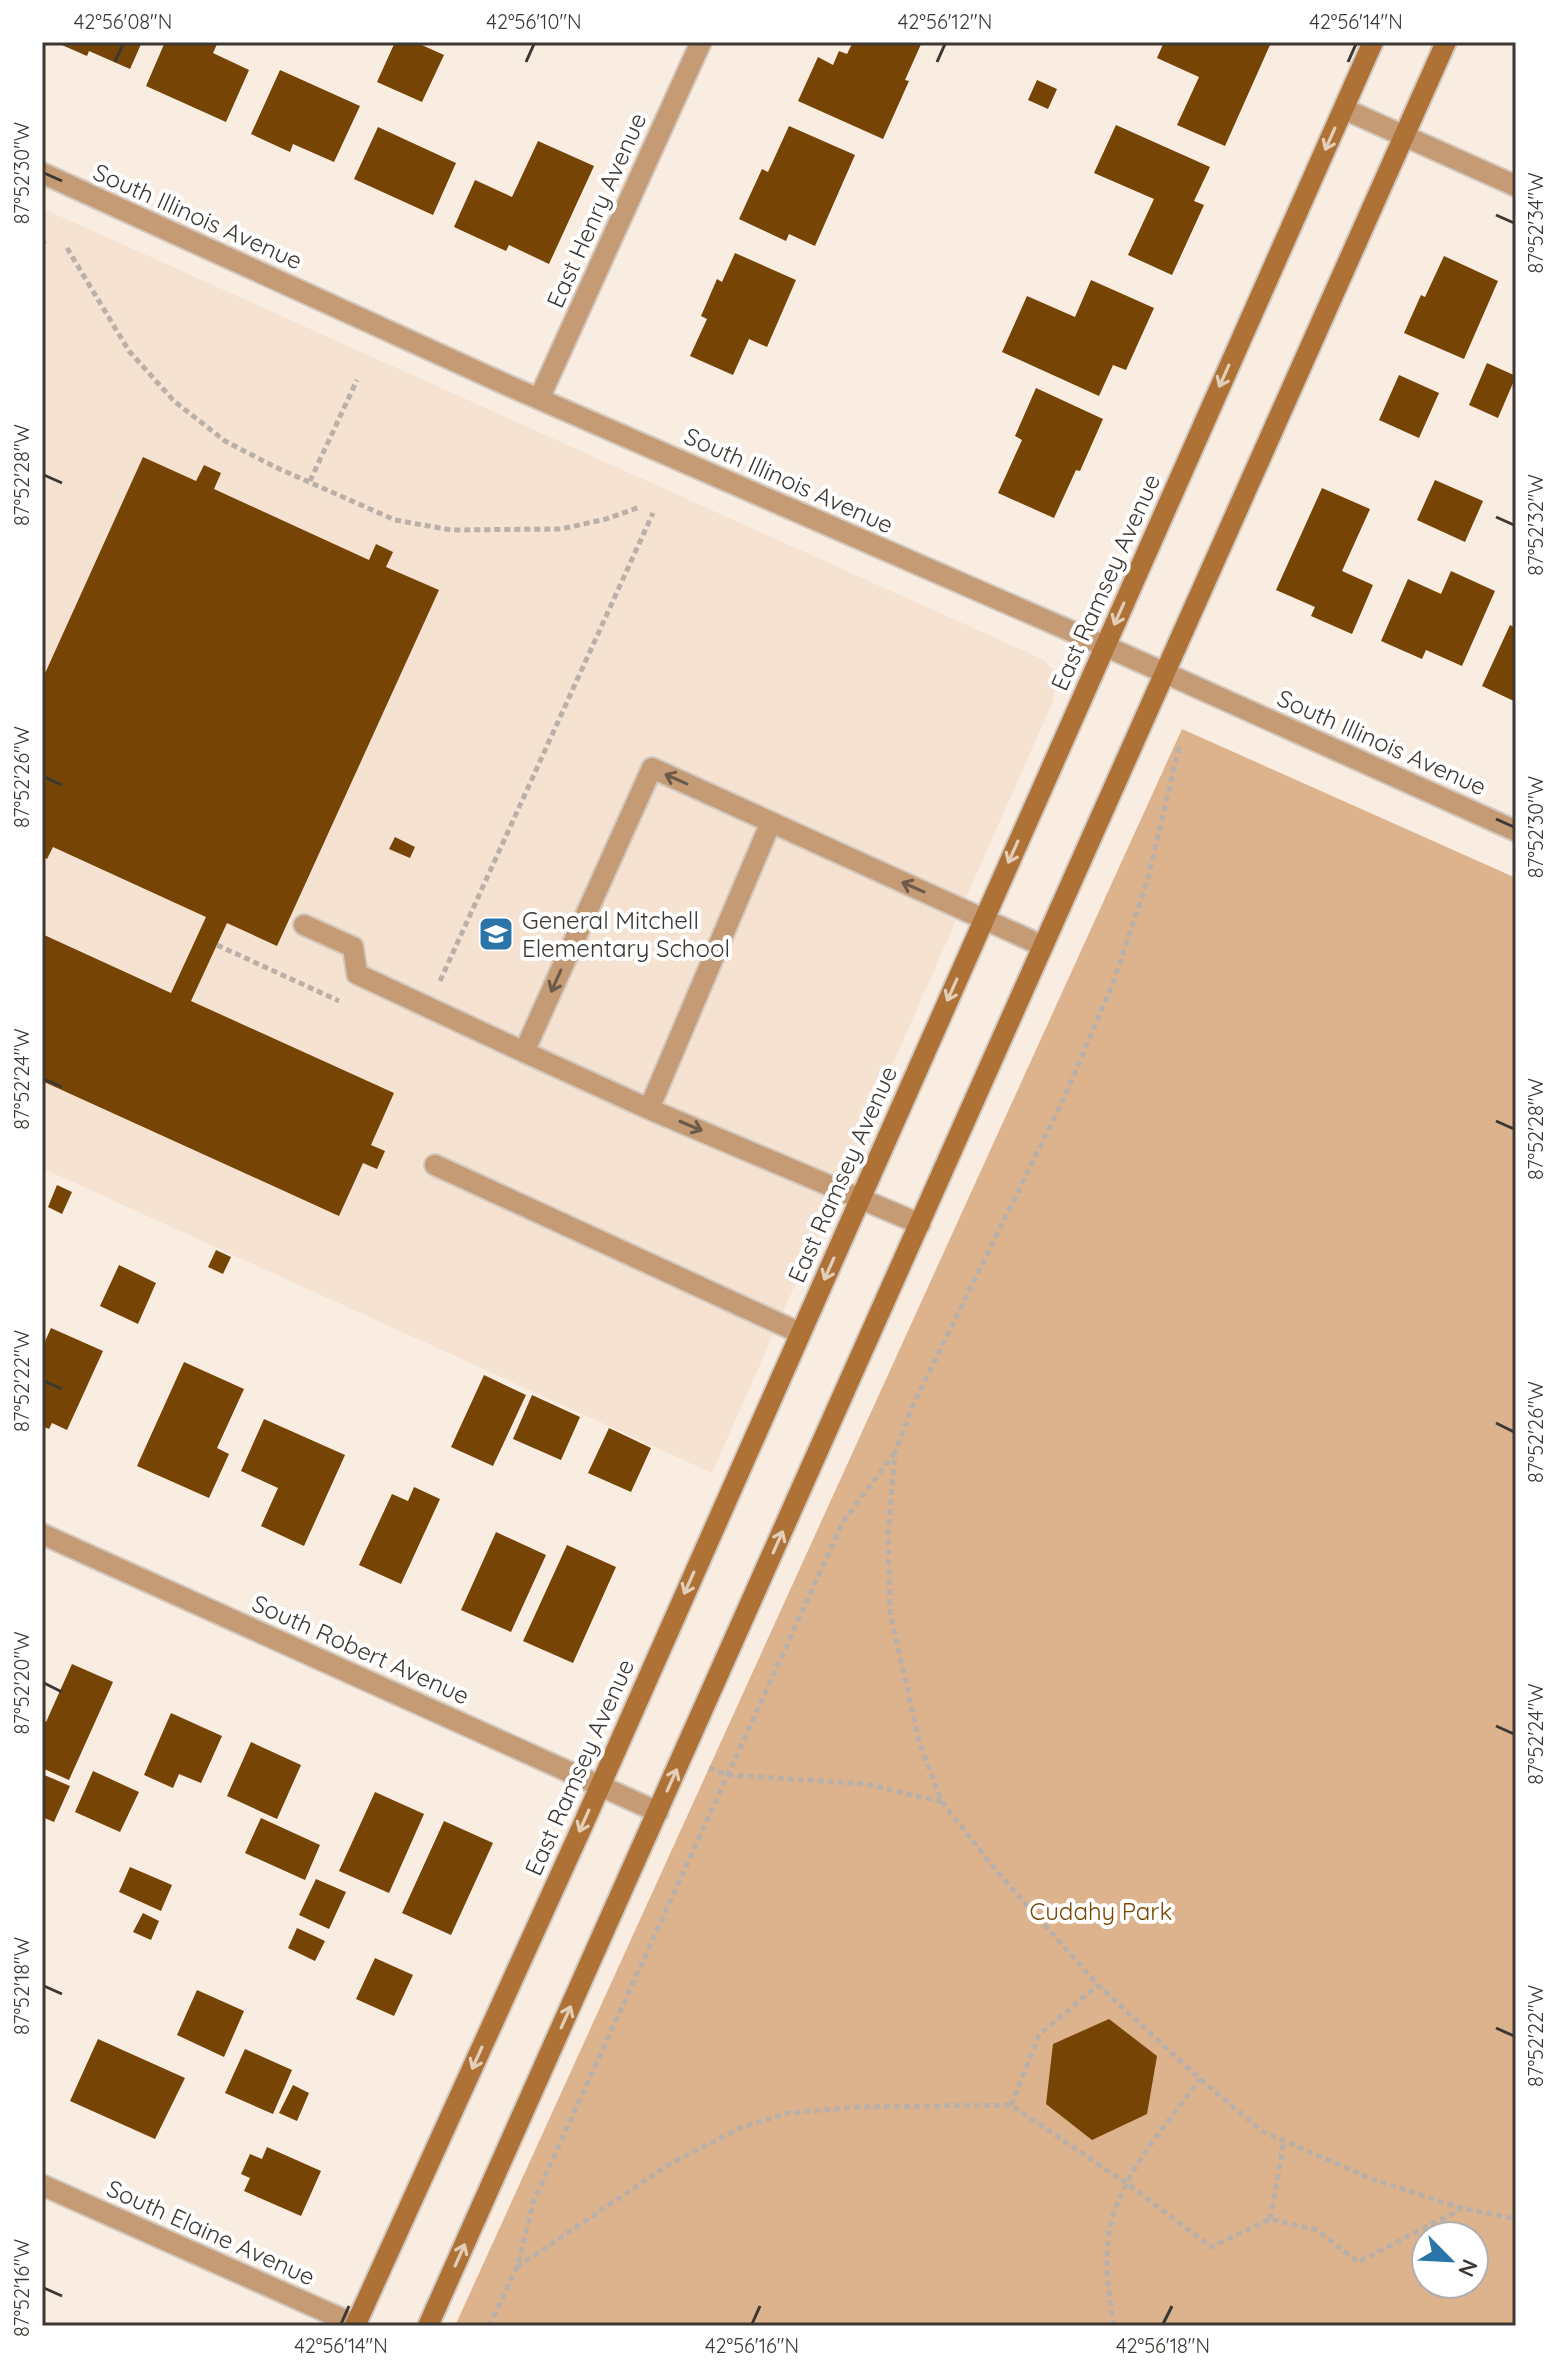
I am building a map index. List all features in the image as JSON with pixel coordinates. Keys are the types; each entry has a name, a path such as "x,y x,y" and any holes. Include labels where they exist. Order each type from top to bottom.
{"street":[{"name":"East Henry Avenue","path":"539,399 701,42"},
{"name":"East Ramsey Avenue","path":"356,2326 600,1785 1373,42"},
{"path":"428,2326 1446,42"},
{"path":"1344,109 1516,186"},
{"name":"South Illinois Avenue","path":"42,173 539,399 1105,646 1516,831"},
{"path":"524,1052 652,768 1043,946"},
{"path":"649,1109 771,822"},
{"path":"304,925 353,947 357,974 649,1109 920,1224"},
{"path":"435,1165 800,1333"},
{"name":"South Robert Avenue","path":"42,1534 658,1812"},
{"name":"South Elaine Avenue","path":"42,2185 356,2326"}],"path":[{"path":"42,246 45,239"},
{"path":"67,248 129,351 174,401 225,441 275,467 395,520 451,530 561,529 606,519 640,507"},
{"path":"310,481 357,380"},
{"path":"442,976 653,513"},
{"path":"1179,747 1147,882 1113,983 1064,1098 912,1407 895,1453 888,1534 890,1612 920,1745 942,1802 999,1874 1098,1985 1262,2131 1369,2178 1461,2208 1516,2219"},
{"path":"489,2326 517,2267 534,2200 843,1522 895,1453"},
{"path":"682,1759 728,1775 866,1784 942,1802"},
{"path":"1011,2105 1039,2035 1098,1985"},
{"path":"1114,2326 1107,2284 1108,2237 1126,2183 1200,2079"},
{"path":"517,2267 668,2165 740,2128 788,2113 857,2107 1011,2105 1126,2183 1211,2247 1270,2219 1317,2230 1358,2262 1461,2208"},
{"path":"1270,2219 1284,2141"}],"shaded area":[{"name":"General Mitchell Elementary School","path":"42,208 1044,660 1057,674 1053,701 712,1473 42,1168"}],"green space":[{"name":"Cudahy Park","path":"1182,729 1516,878 1516,2326 455,2326"}],"building":[{"path":"55,42 142,42 130,69 89,51 87,56"},
{"path":"165,42 218,42 213,53 249,70 226,122 146,86"},
{"path":"395,42 415,42 444,55 422,102 377,82"},
{"path":"853,42 922,42 905,80 909,81 883,139 798,101 818,57 833,65 839,51 847,54"},
{"path":"1164,42 1264,42 1270,45 1225,146 1177,125 1199,77 1157,58"},
{"path":"280,70 360,106 334,162 293,144 290,152 251,134"},
{"path":"1037,80 1057,89 1048,109 1028,100"},
{"path":"1116,125 1210,167 1194,201 1204,205 1172,275 1128,255 1154,199 1094,173"},
{"path":"789,126 855,155 815,246 789,234 786,241 739,219 762,169 768,172"},
{"path":"378,127 456,163 433,215 354,179"},
{"path":"538,141 594,166 549,264 509,245 506,251 454,227 475,180 512,197"},
{"path":"735,253 796,280 767,347 749,339 733,375 690,356 707,319 701,316 717,279 722,282"},
{"path":"1444,256 1498,281 1464,359 1404,333 1421,295 1425,297"},
{"path":"1091,280 1154,308 1126,370 1113,365 1099,396 1002,352 1027,296 1075,317"},
{"path":"1487,363 1516,376 1498,418 1469,405"},
{"path":"1399,375 1439,393 1419,438 1379,420"},
{"path":"1036,388 1103,419 1080,471 1076,470 1054,518 998,493 1022,440 1015,436"},
{"path":"143,457 196,481 204,465 221,473 214,489 369,560 376,544 393,552 386,567 439,590 277,946 227,923 191,1001 394,1093 371,1145 385,1151 377,1169 363,1163 339,1216 42,1081 42,934 171,993 206,917 53,847 47,859 42,856 42,680"},
{"path":"1435,480 1483,501 1465,542 1417,520"},
{"path":"1322,488 1370,509 1342,571 1373,585 1352,634 1311,616 1315,607 1276,590"},
{"path":"1451,571 1495,591 1462,666 1426,650 1422,659 1381,641 1408,579 1441,594"},
{"path":"1510,625 1516,628 1516,702 1482,686"},
{"path":"395,837 415,847 410,858 389,849"},
{"path":"57,1185 72,1192 62,1214 48,1207"},
{"path":"216,1250 231,1257 223,1274 208,1267"},
{"path":"119,1265 156,1283 138,1324 100,1306"},
{"path":"51,1328 103,1351 67,1430 52,1423 49,1429 42,1426 42,1348"},
{"path":"184,1362 244,1389 217,1448 229,1454 209,1498 137,1466"},
{"path":"484,1375 526,1395 493,1466 451,1447"},
{"path":"532,1395 580,1417 561,1460 513,1439"},
{"path":"264,1419 345,1455 304,1546 261,1526 278,1488 241,1471"},
{"path":"609,1428 651,1448 631,1492 588,1473"},
{"path":"414,1487 440,1499 401,1584 359,1565 392,1494 408,1501"},
{"path":"496,1532 546,1555 511,1632 461,1610"},
{"path":"567,1545 616,1567 573,1663 523,1641"},
{"path":"72,1664 113,1682 69,1780 42,1768 42,1720 46,1722"},
{"path":"171,1713 222,1736 201,1783 179,1774 173,1788 144,1775"},
{"path":"251,1742 301,1765 277,1819 227,1796"},
{"path":"93,1771 139,1792 120,1832 75,1812"},
{"path":"42,1774 70,1786 54,1822 42,1817"},
{"path":"375,1792 424,1814 389,1893 339,1871"},
{"path":"261,1818 320,1845 305,1880 245,1853"},
{"path":"444,1821 493,1843 451,1935 402,1913"},
{"path":"130,1867 172,1885 161,1911 119,1892"},
{"path":"316,1879 346,1892 329,1929 299,1915"},
{"path":"143,1913 159,1921 151,1940 133,1932"},
{"path":"297,1928 325,1941 315,1961 288,1948"},
{"path":"375,1958 413,1975 394,2016 356,1999"},
{"path":"197,1990 244,2011 224,2057 177,2035"},
{"path":"1109,2019 1157,2056 1147,2114 1092,2140 1046,2104 1053,2044"},
{"path":"98,2039 185,2078 155,2139 70,2101"},
{"path":"245,2049 292,2070 273,2114 225,2093"},
{"path":"293,2085 309,2093 297,2121 279,2113"},
{"path":"267,2147 321,2171 301,2216 244,2191 250,2178 241,2174 250,2154 262,2159"}],"place":[{"name":"General Mitchell Elementary School","path":"496,934"}]}
